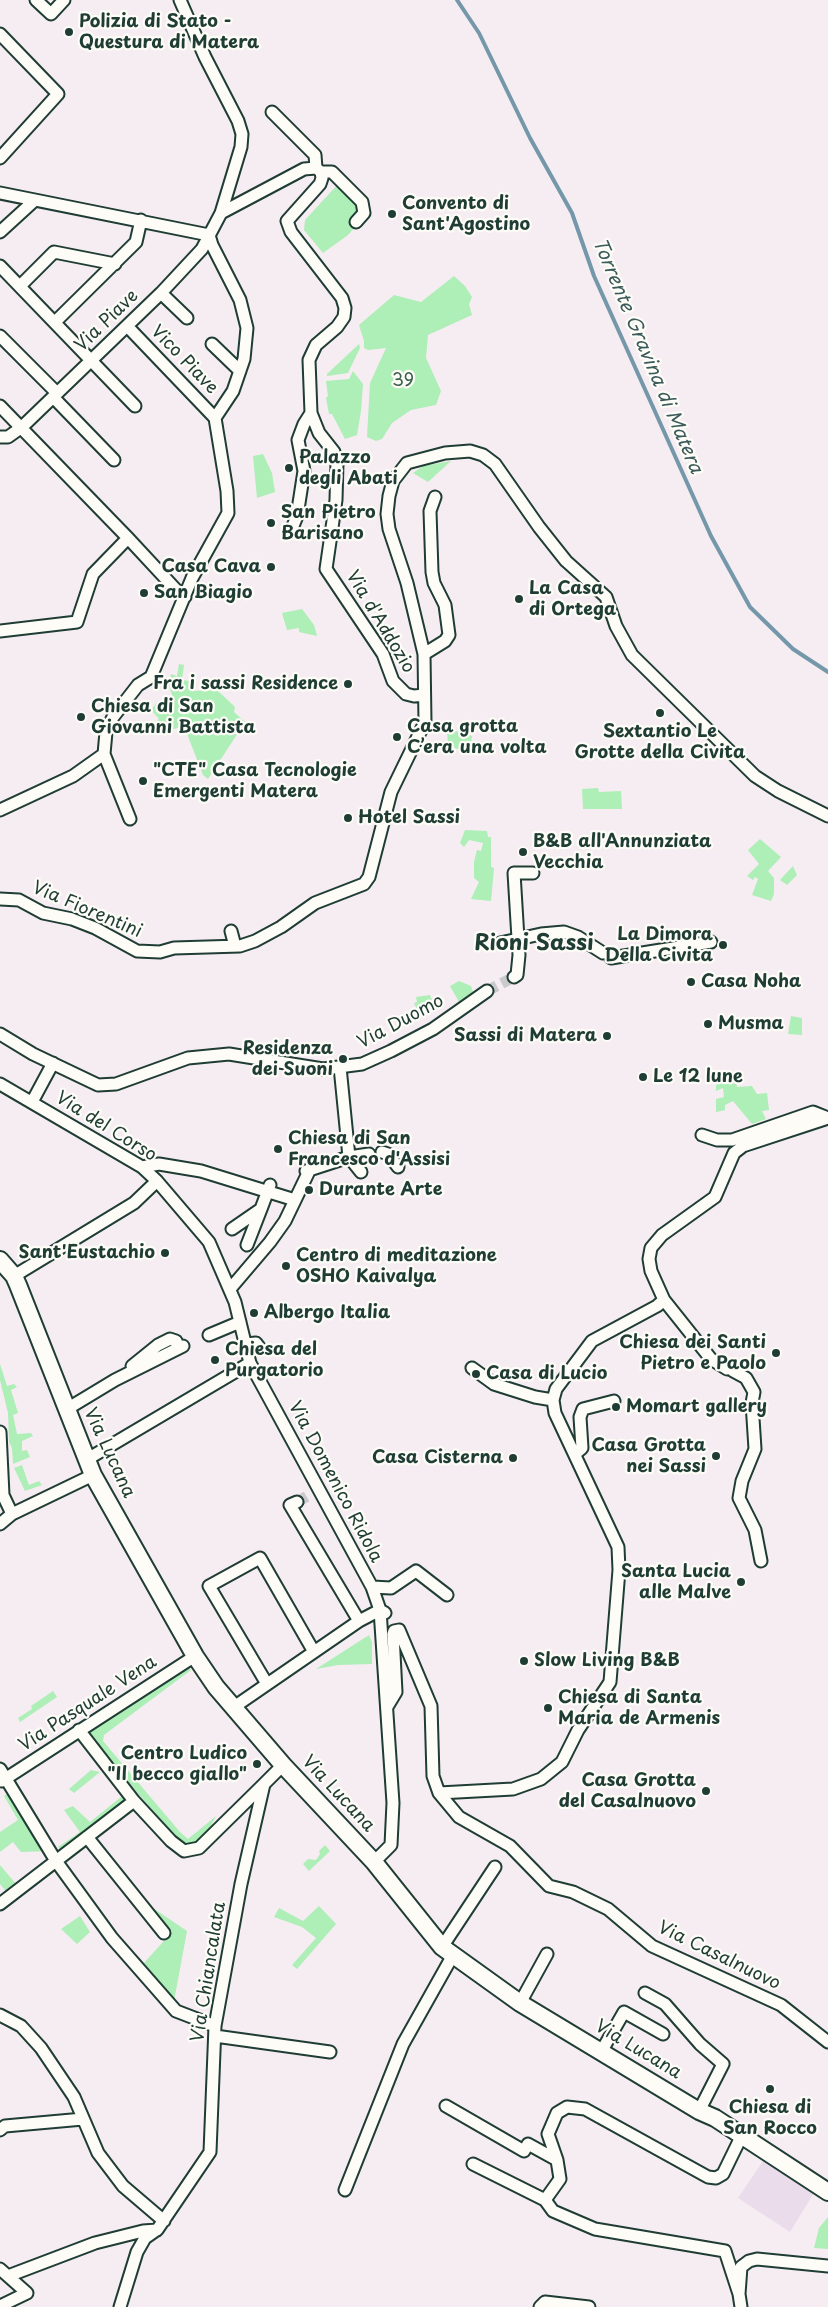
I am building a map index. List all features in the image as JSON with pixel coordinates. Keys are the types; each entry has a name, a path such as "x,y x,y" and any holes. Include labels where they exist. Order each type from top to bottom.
{"street":[{"path":"36,0 50,14 64,0"},
{"path":"130,819 104,754 106,732 138,685 151,677 178,625 185,597 228,513 227,491 216,418 233,391 240,371 247,328 240,300 212,245 209,234 221,213 241,147 242,134 238,120 205,57 180,0"},
{"path":"0,34 58,94 2,150"},
{"path":"272,112 315,155 319,170"},
{"path":"221,213 304,169 332,172 362,202 364,213 356,222"},
{"name":"Via d'Addozio","path":"319,170 322,178 314,192 287,221 290,232 342,298 345,308 344,317 337,327 316,345 310,353 311,413 319,433 334,452 338,463 336,500 326,569 383,654 393,681 406,694 414,696 424,695"},
{"path":"0,192 209,234"},
{"path":"0,232 35,200"},
{"path":"55,322 136,242 141,220"},
{"name":"Via Piave","path":"22,428 161,293 202,249 209,234"},
{"path":"20,286 54,252 115,264"},
{"path":"0,266 136,406"},
{"path":"161,293 187,318"},
{"name":"Vico Piave","path":"128,326 216,418"},
{"path":"0,336 114,460"},
{"path":"212,344 240,371"},
{"path":"0,406 180,594 185,597"},
{"path":"291,531 297,516 304,471 298,440 304,424 311,413"},
{"path":"0,437 8,437 22,428"},
{"path":"424,695 424,654 407,583 393,546 387,514 393,480 407,463 445,453 464,451 483,455 495,464 539,527 566,561 606,597 616,626 632,655 755,776 778,791 828,816"},
{"path":"456,463 464,451"},
{"path":"424,654 445,641 449,635 445,606 434,582 432,572 430,511 435,497"},
{"path":"0,631 77,622 93,574 128,538"},
{"name":"Via Fiorentini","path":"0,899 18,900 43,913 72,919 142,952 160,952 174,948 234,946 256,941 281,928 315,903 364,884 370,871 391,792 425,722 424,695"},
{"path":"0,810 73,776 104,754"},
{"path":"514,977 517,975 517,938 514,873 533,873"},
{"path":"232,931 234,946"},
{"path":"500,942 564,932 578,937 603,953 710,942"},
{"name":"Via Duomo","path":"0,1034 98,1085 116,1084 188,1058 229,1054 314,1068 340,1068 355,1065 391,1051 433,1029 487,991"},
{"path":"32,1102 53,1063"},
{"path":"340,1068 348,1157 362,1172"},
{"name":"Via del Corso","path":"0,1084 142,1167 157,1181 210,1244 230,1289"},
{"path":"702,1135 717,1140 732,1140 813,1112 828,1118"},
{"path":"761,1561 756,1530 739,1498 742,1481 755,1449 752,1403 754,1392 752,1384 746,1378 711,1360 664,1300 652,1271 650,1252 654,1243 662,1235 715,1197 729,1161 738,1149 828,1118"},
{"path":"385,1153 398,1167"},
{"path":"230,1289 270,1242 295,1200 308,1170 348,1157 369,1154"},
{"path":"142,1167 159,1164 201,1171 269,1187 295,1200"},
{"path":"14,1276 134,1203 157,1181"},
{"path":"248,1244 269,1187"},
{"path":"232,1229 261,1209"},
{"name":"Via Lucana","path":"0,1260 14,1276 93,1475 195,1656 216,1687 283,1765 374,1862 448,1951 520,2003 742,2135 828,2192"},
{"name":"Via Domenico Ridola","path":"230,1289 250,1363 295,1445 315,1492 372,1587 382,1612 393,1803 391,1845 374,1862"},
{"path":"438,1793 513,1789 541,1779 562,1762 578,1730 610,1682 619,1570 618,1547 555,1413 553,1400 556,1389 592,1341 645,1313 664,1300"},
{"path":"209,1335 240,1322"},
{"path":"246,1344 256,1343 259,1347"},
{"path":"66,1409 115,1380 181,1347"},
{"path":"86,1460 250,1363"},
{"path":"472,1368 494,1384 535,1398 553,1400"},
{"path":"575,1454 582,1448 580,1417 583,1409 614,1400"},
{"path":"0,1432 3,1496 12,1514"},
{"path":"295,1445 299,1434"},
{"path":"0,1524 12,1514 93,1475"},
{"path":"297,1502 290,1505 359,1621"},
{"path":"267,1684 209,1586 260,1558 314,1652"},
{"path":"372,1587 391,1588 416,1571 447,1595"},
{"path":"234,1707 359,1621 382,1612"},
{"name":"Via Casalnuovo","path":"387,1707 396,1692 393,1634 394,1631 399,1630 431,1706 433,1776 438,1793 459,1817 510,1846 549,1886 573,1892 608,1909 652,1946 781,2005 828,2042"},
{"name":"Via Pasquale Vena","path":"2,1776 79,1730 195,1656"},
{"path":"79,1730 134,1801 171,1841 184,1851 194,1851 211,1837 283,1765"},
{"path":"2,1776 56,1861 112,1938 176,2010 215,2031 330,2052"},
{"name":"Via Chiancalata","path":"120,2307 137,2252 145,2238 163,2222 210,2152 215,2031 241,1884 264,1784"},
{"path":"0,1904 134,1801"},
{"path":"87,1837 164,1933"},
{"path":"345,2190 403,2044 448,1951 495,1867"},
{"path":"520,2003 547,1954"},
{"path":"645,1993 664,2004 700,2044 723,2064 699,2111"},
{"path":"601,2052 624,2012 663,2034"},
{"path":"0,2015 21,2026 41,2048 74,2097 98,2153 123,2186 163,2222 143,2231 95,2243 4,2273"},
{"path":"446,2106 524,2150 528,2144 557,2160"},
{"path":"546,2200 560,2179 557,2160 548,2134 557,2113 567,2107 585,2110 708,2178 716,2178 723,2174 742,2135"},
{"path":"0,2130 5,2126 83,2119"},
{"path":"473,2164 546,2200 553,2211 595,2229 647,2236 725,2251 739,2294 741,2307"},
{"path":"739,2294 742,2268 749,2261 757,2259 828,2266"},
{"path":"0,2306 27,2293 4,2273"},
{"path":"540,2307 545,2302 589,2307"}],"shaded area":[{"path":"767,2155 817,2188 790,2232 738,2198"}],"green space":[{"path":"339,183 359,204 356,226 348,235 323,253 304,230 305,220"},
{"name":"39","path":"454,276 465,286 472,297 469,304 472,315 428,335 426,358 441,391 436,405 411,410 392,423 382,439 376,441 367,437 370,383 386,348 368,350 364,348 359,325 394,295 421,302"},
{"path":"359,344 360,348 348,373 327,376 327,374"},
{"path":"353,371 363,384 361,411 357,435 345,439 332,414 329,414 326,398 328,396 326,381 349,379"},
{"path":"263,454 272,473 275,492 257,498 253,456"},
{"path":"451,461 428,482 413,473 423,466"},
{"path":"302,609 314,625 317,636 299,632 299,628 287,630 282,613"},
{"path":"179,664 184,665 182,680 189,681 190,691 217,690 235,707 234,712 245,722 208,779 203,775 184,726 157,734 150,726 159,719 151,710 158,701 162,703 172,695 169,686 171,674 177,676"},
{"path":"447,730 472,736 471,743 465,741 463,744 469,746 465,752 448,745"},
{"path":"598,788 599,792 621,791 622,809 583,809 582,789"},
{"path":"465,830 487,831 488,837 491,837 491,867 494,868 491,901 471,899 479,882 474,878 474,862 477,850 481,851 483,843 469,840 464,847 460,843"},
{"path":"760,839 781,857 768,871 774,878 774,894 771,901 752,895 758,879 755,877 753,880 747,876 759,864 748,850"},
{"path":"793,866 797,875 787,885 780,880"},
{"path":"459,981 471,986 473,992 459,1002 450,986"},
{"path":"430,995 433,1003 429,1005 431,1009 419,1014 414,1003 417,1002 416,997"},
{"path":"791,1016 802,1018 802,1035 788,1034"},
{"path":"735,1076 737,1087 752,1086 757,1094 767,1093 769,1110 762,1111 766,1119 752,1124 733,1101 725,1105 725,1110 716,1112 716,1099 724,1097 723,1088 716,1091 716,1085"},
{"path":"0,1364 7,1386 14,1384 17,1387 11,1390 18,1413 13,1415 17,1434 31,1433 33,1436 22,1441 22,1451 27,1450 30,1457 13,1464 12,1448 9,1442 8,1413 0,1380"},
{"path":"22,1465 29,1485 39,1481 42,1485 25,1491 14,1468"},
{"path":"369,1635 372,1642 372,1664 338,1665 316,1669"},
{"path":"188,1666 191,1670 104,1735 103,1741 188,1839 216,1816 204,1840 189,1846 180,1843 86,1732"},
{"path":"53,1691 57,1697 20,1722 18,1718 32,1709 31,1706"},
{"path":"91,1770 100,1772 74,1793 69,1789"},
{"path":"13,1789 50,1851 21,1852 13,1842 0,1852 0,1832 18,1820 4,1796"},
{"path":"121,1797 130,1805 65,1854 58,1847 80,1832 64,1810 73,1806 90,1822"},
{"path":"325,1845 330,1851 309,1871 303,1864 308,1859 316,1860 320,1854 319,1851"},
{"path":"0,1865 16,1884 35,1868 42,1872 10,1896 0,1884"},
{"path":"150,1906 187,1931 174,2001 144,1963 172,1932"},
{"path":"319,1906 336,1924 297,1969 292,1965 316,1938 302,1927 274,1917 279,1908 303,1921"},
{"path":"80,1916 90,1932 77,1944 61,1929"},
{"path":"828,2217 828,2249 814,2248 819,2228"}],"waterway":[{"name":"Torrente Gravina di Matera","path":"457,0 479,33 530,138 572,213 594,276 711,536 750,607 793,649 828,672"}],"tunnel":[{"path":"487,991 514,977"},
{"path":"297,1502 311,1494"}],"place":[{"name":"Polizia di Stato - Questura di Matera","path":"69,32"},
{"name":"Convento di Sant'Agostino","path":"392,214"},
{"name":"Palazzo degli Abati","path":"289,468"},
{"name":"San Pietro Barisano","path":"271,523"},
{"name":"Casa Cava","path":"271,567"},
{"name":"San Biagio","path":"144,593"},
{"name":"La Casa di Ortega","path":"519,599"},
{"name":"Fra i sassi Residence","path":"348,684"},
{"name":"Sextantio Le Grotte della Civita","path":"660,713"},
{"name":"Chiesa di San Giovanni Battista","path":"81,717"},
{"name":"Casa grotta C’era una volta","path":"397,737"},
{"name":"\"CTE\" Casa Tecnologie Emergenti Matera","path":"143,781"},
{"name":"Hotel Sassi","path":"348,818"},
{"name":"B&B all'Annunziata Vecchia","path":"523,852"},
{"name":"La Dimora Della Civita","path":"723,945"},
{"name":"Casa Noha","path":"691,982"},
{"name":"Musma","path":"708,1024"},
{"name":"Sassi di Matera","path":"607,1036"},
{"name":"Residenza dei Suoni","path":"343,1059"},
{"name":"Le 12 lune","path":"643,1077"},
{"name":"Chiesa di San Francesco d'Assisi","path":"278,1149"},
{"name":"Durante Arte","path":"309,1190"},
{"name":"Sant'Eustachio","path":"165,1253"},
{"name":"Centro di meditazione OSHO Kaivalya","path":"286,1266"},
{"name":"Albergo Italia","path":"254,1313"},
{"name":"Chiesa dei Santi Pietro e Paolo","path":"776,1353"},
{"name":"Chiesa del Purgatorio","path":"215,1360"},
{"name":"Casa di Lucio","path":"476,1374"},
{"name":"Momart gallery","path":"616,1407"},
{"name":"Casa Grotta nei Sassi","path":"716,1456"},
{"name":"Casa Cisterna","path":"513,1458"},
{"name":"Santa Lucia alle Malve","path":"741,1582"},
{"name":"Slow Living B&B","path":"524,1661"},
{"name":"Chiesa di Santa Maria de Armenis","path":"548,1708"},
{"name":"Centro Ludico \"Il becco giallo\"","path":"257,1764"},
{"name":"Casa Grotta del Casalnuovo","path":"706,1791"},
{"name":"Chiesa di San Rocco","path":"770,2089"}],"district":[{"name":"Rioni Sassi","path":"534,944"}]}
